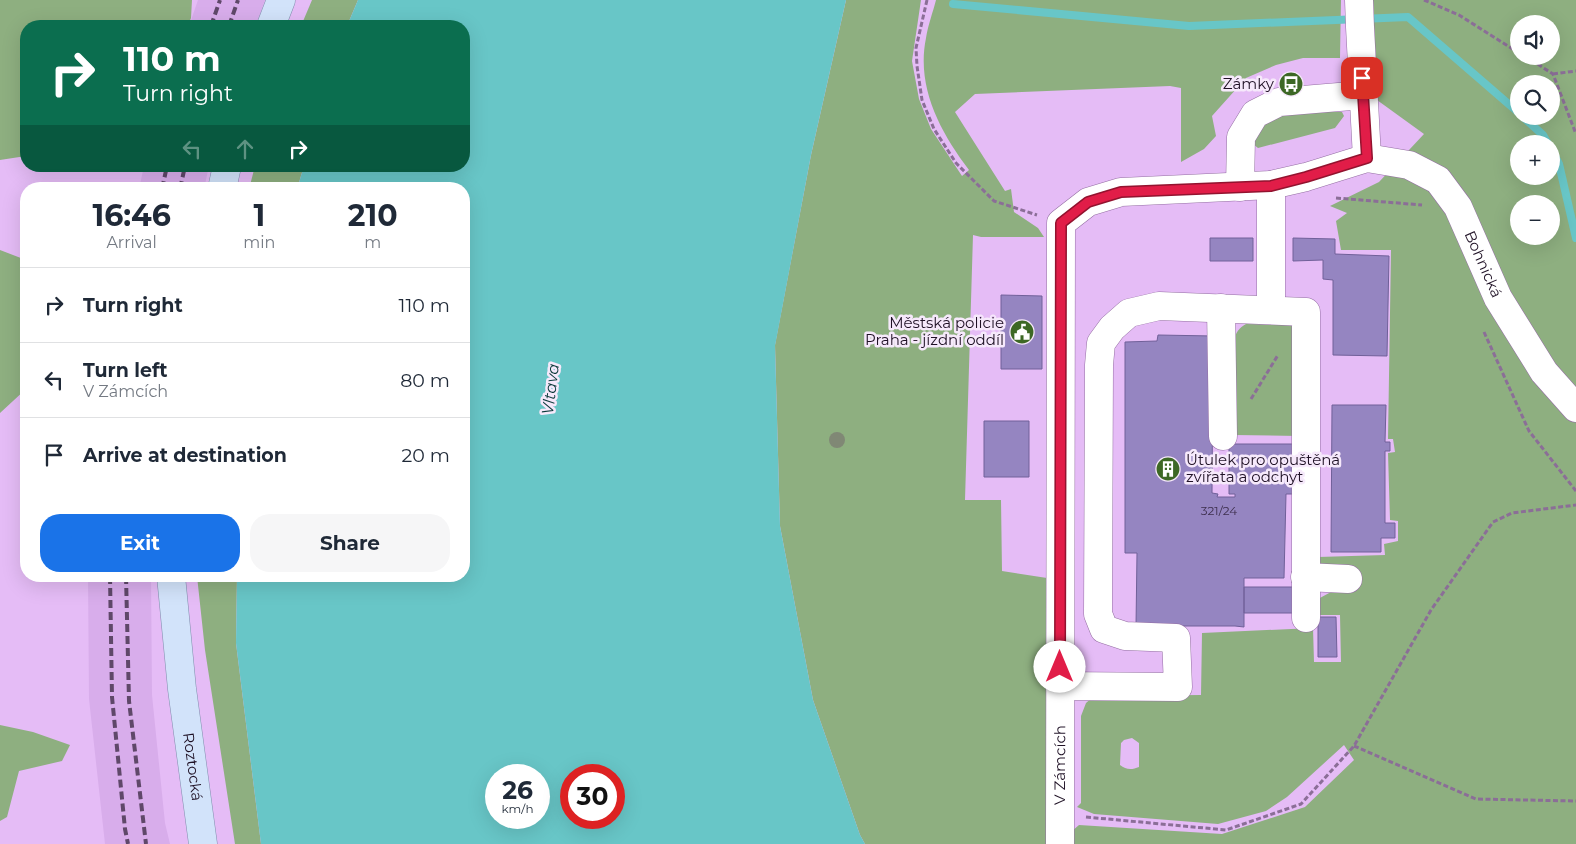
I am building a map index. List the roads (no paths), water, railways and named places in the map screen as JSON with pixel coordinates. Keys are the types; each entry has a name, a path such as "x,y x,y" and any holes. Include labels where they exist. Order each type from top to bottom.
{"main road":[{"path":"274,20 282,0"},
{"name":"Roztocká","path":"172,582 182,689 203,844"}],"street":[{"path":"1359,13 1367,158 1271,186 1240,187 1241,137 1255,114 1279,102 1363,94"},
{"name":"Bohnická","path":"1367,158 1409,165 1438,180 1458,207 1498,298 1544,372 1576,408"},
{"path":"1271,186 1271,310"},
{"name":"V Zámcích","path":"1060,844 1061,223 1088,202 1121,192 1240,187"},
{"path":"1060,686 1178,687 1176,638 1124,636 1104,629 1098,614 1099,365 1102,343 1112,328 1128,313 1159,306 1306,312 1306,618"},
{"path":"1221,308 1223,431"},
{"path":"1305,577 1348,579"}],"water":[{"name":"Vltava","path":"358,0 846,0 811,155 775,346 780,526 813,700 860,835 865,844 261,844 236,643 237,582 470,582 470,182 299,182 302,172 470,172 470,20 350,20"}],"waterway":[{"path":"953,4 1189,26 1408,17 1510,105"},
{"path":"1532,125 1543,135"},
{"path":"1560,168 1576,238"}],"railway":[{"path":"213,20 220,0"},
{"path":"231,20 238,0"},
{"path":"164,182 166,172"},
{"path":"182,182 184,172"},
{"path":"110,582 112,697 128,844"},
{"path":"126,582 129,701 146,844"}],"place":[{"name":"Zámky","path":"1291,84"},
{"name":"Městská policie Praha - jízdní oddíl","path":"1022,332"},
{"name":"Útulek pro opuštěná zvířata a odchyt","path":"1168,469"}]}
